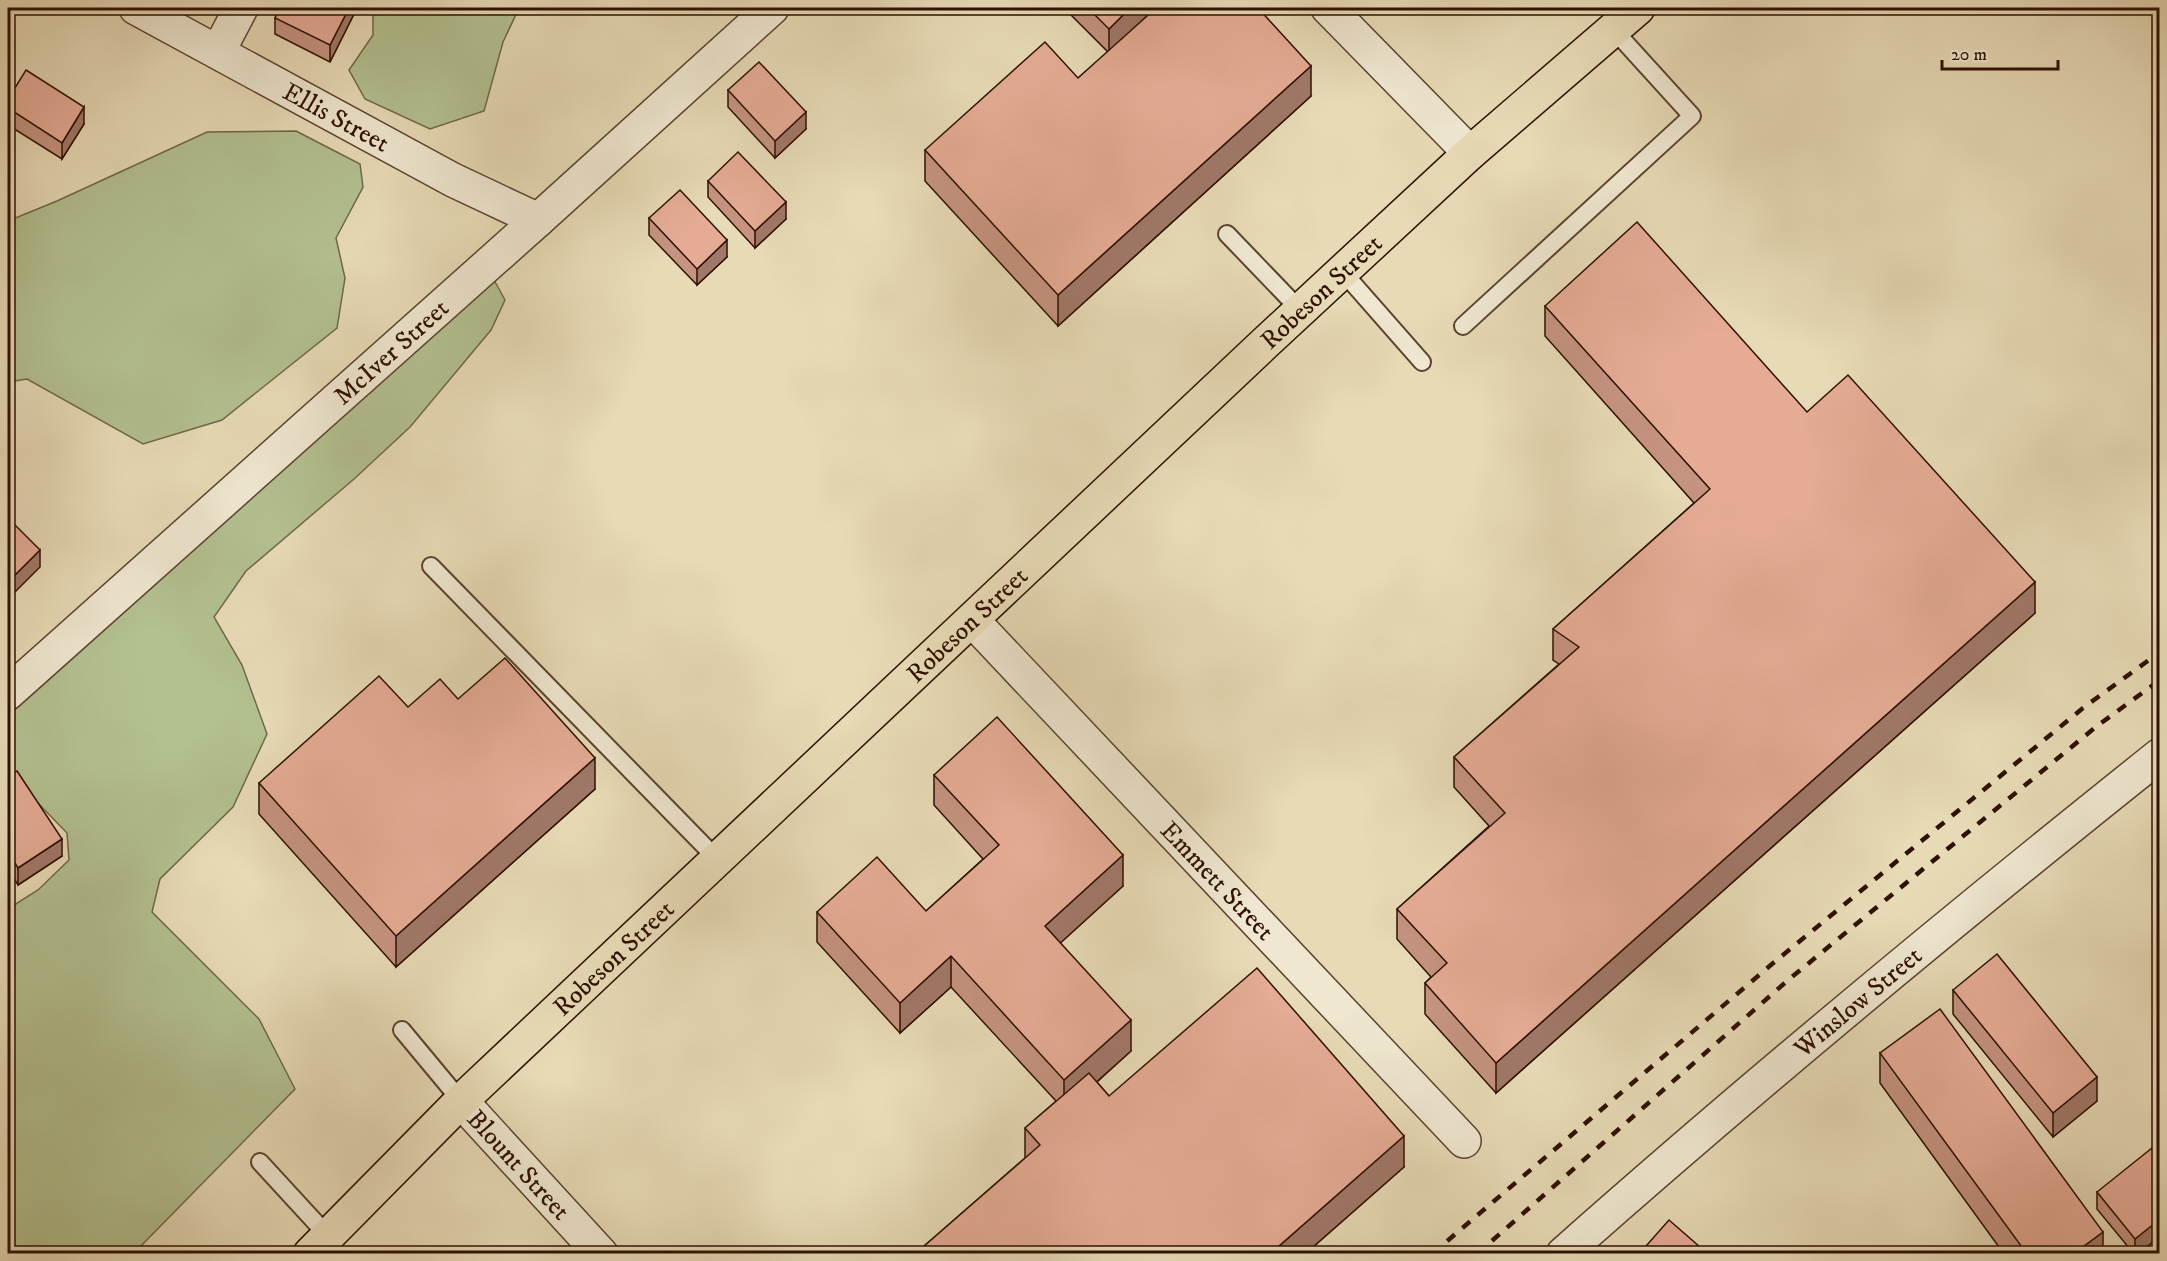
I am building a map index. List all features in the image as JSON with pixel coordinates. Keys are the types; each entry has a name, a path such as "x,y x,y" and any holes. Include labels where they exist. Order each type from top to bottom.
{"main road":[{"name":"Robeson Street","path":"319,1245 461,1101 1300,310 1470,153 1638,8"}],"street":[{"name":"Ellis Street","path":"136,8 453,180 538,220"},
{"path":"218,52 241,8"},
{"name":"McIver Street","path":"8,693 772,8"},
{"path":"1328,8 1470,153"},
{"name":"Emmett Street","path":"972,620 1464,1141"},
{"name":"Winslow Street","path":"1563,1254 1686,1146 1909,958 2160,755"},
{"name":"Blount Street","path":"461,1101 601,1254"}],"lane":[{"path":"1463,326 1692,117 1614,29"},
{"path":"1227,234 1300,310"},
{"path":"1342,271 1422,362"},
{"path":"431,566 718,860"},
{"path":"402,1030 461,1101"},
{"path":"260,1162 319,1245"}],"green space":[{"path":"373,8 519,8 503,42 484,111 430,129 365,99 349,70 373,35"},
{"path":"296,131 360,164 363,187 336,238 345,278 337,328 222,420 143,444 27,379 8,382 8,221 207,132"},
{"path":"494,280 505,300 491,330 410,427 354,479 246,571 214,617 242,665 267,734 233,807 160,879 152,912 259,1019 295,1089 134,1253 8,1253 8,909 38,890 69,860 67,833 8,772 8,716 481,283"}],"building":[{"path":"280,8 349,8 330,45 275,18"},
{"path":"1088,8 1130,8 1109,29"},
{"path":"1156,8 1258,8 1311,66 1058,295 925,150 1045,42 1078,78"},
{"path":"759,62 806,112 775,141 728,90"},
{"path":"26,70 84,107 62,143 8,108 8,99"},
{"path":"738,152 786,202 755,231 708,181"},
{"path":"680,190 727,240 697,269 649,218"},
{"path":"1637,222 1807,412 1848,375 2035,582 1496,1063 1425,983 1447,963 1397,909 1505,813 1454,757 1579,647 1553,629 1710,489 1545,306"},
{"path":"8,518 40,550 8,582"},
{"path":"505,658 595,758 396,936 259,783 379,676 408,707 440,679 458,699"},
{"path":"997,717 1123,855 1045,926 1131,1020 1064,1080 951,956 900,1003 817,912 877,857 926,911 999,845 934,775"},
{"path":"17,771 62,839 18,868 8,852 8,777"},
{"path":"1997,954 2097,1077 2053,1113 1953,990"},
{"path":"1257,968 1404,1136 1270,1254 915,1254 1040,1145 1025,1128 1089,1073 1109,1096"},
{"path":"1940,1009 2103,1232 2073,1254 2027,1254 1880,1053"},
{"path":"2152,1148 2160,1158 2160,1219 2135,1239 2097,1192"},
{"path":"1669,1220 1708,1254 1639,1254"}],"railway":[{"path":"1432,1254 1772,964 2083,708 2160,652"},
{"path":"1477,1254 1787,981 2097,726 2160,680"}]}
